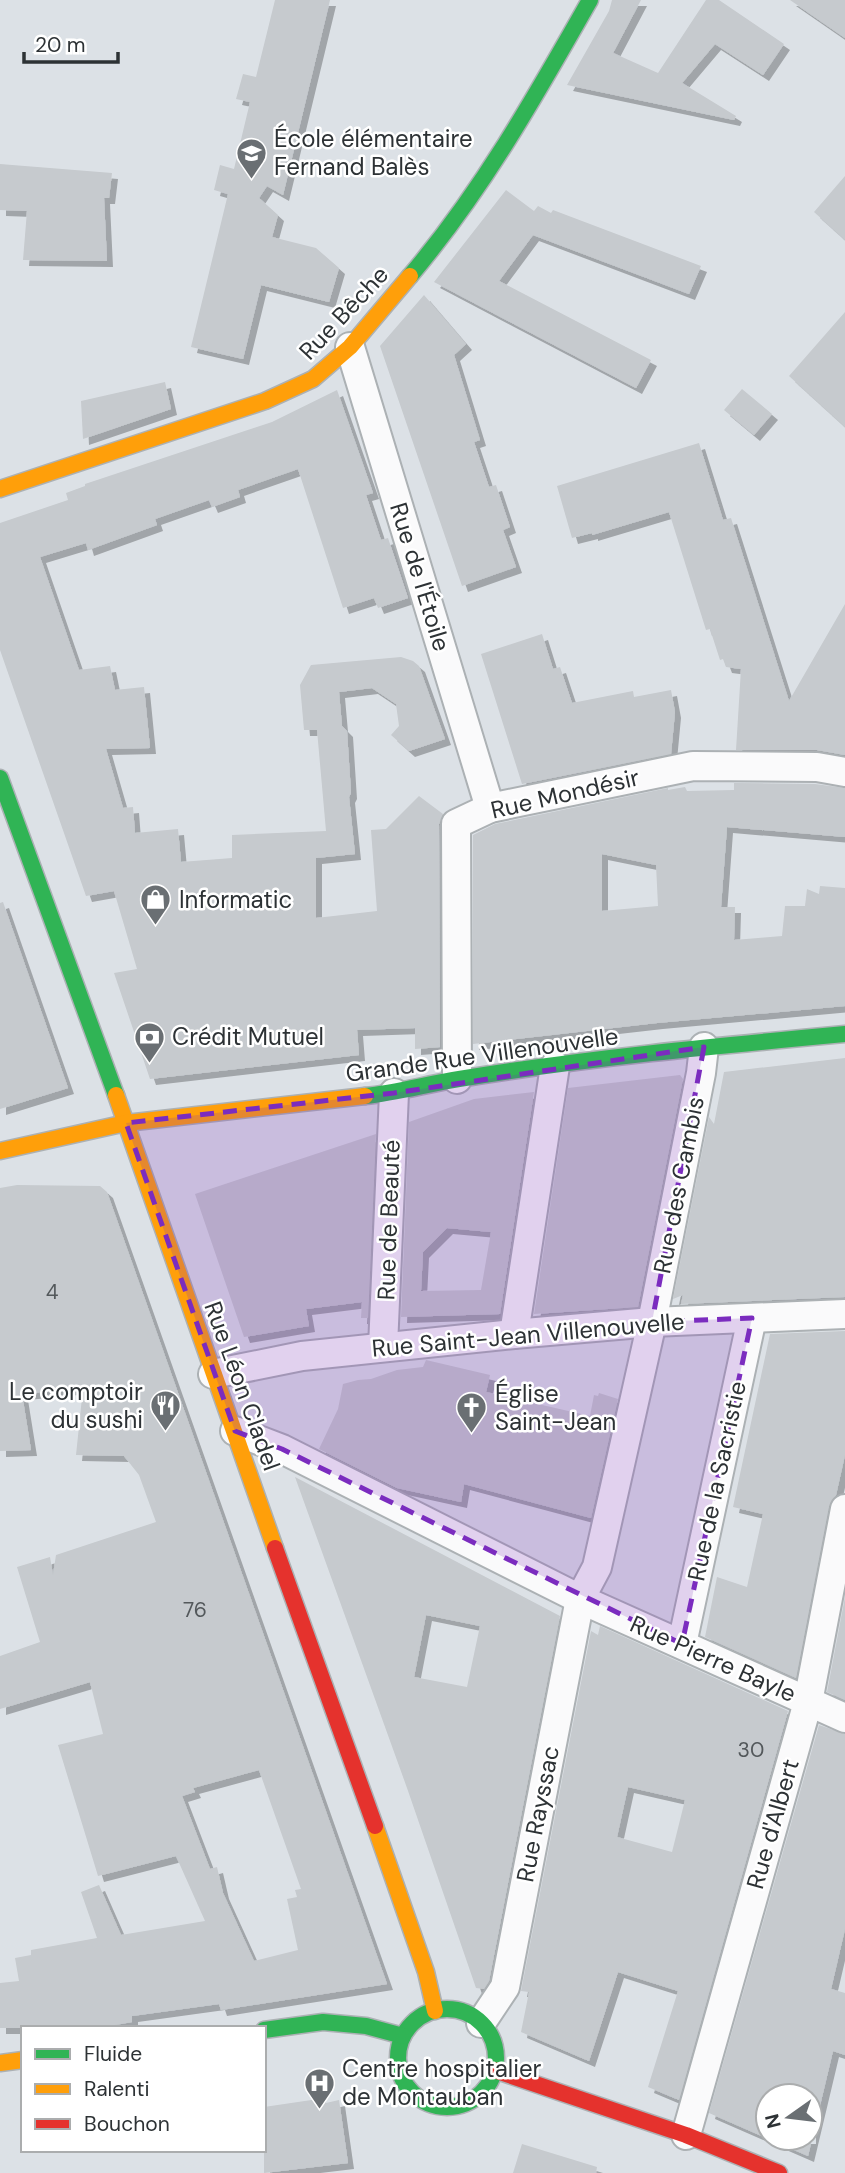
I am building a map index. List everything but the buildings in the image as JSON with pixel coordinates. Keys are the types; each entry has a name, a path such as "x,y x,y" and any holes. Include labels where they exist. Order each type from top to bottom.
{"main road":[{"name":"Rue Bêche","path":"0,489 265,401 313,379 350,347 423,261 471,198 514,134 590,0"},
{"name":"Rue Léon Cladel","path":"0,778 126,1123 426,1972 435,2011"},
{"name":"Grande Rue Villenouvelle","path":"0,1150 126,1123 394,1093 457,1079 704,1047 845,1034"},
{"path":"435,2011 459,2011 481,2023 490,2035 495,2049 494,2070 486,2086 466,2103 448,2107 430,2104 415,2094 403,2080 398,2053 403,2036 416,2020 435,2011"},
{"path":"266,2030 323,2022 366,2026 403,2036"},
{"path":"0,2063 21,2060"},
{"path":"494,2070 685,2134 779,2173"}],"street":[{"name":"Rue de l'Étoile","path":"350,347 490,808"},
{"name":"Rue Mondésir","path":"457,1079 456,824 490,808 692,766 817,767 845,772"},
{"name":"Rue des Cambis","path":"580,1598 597,1567 652,1322 704,1047"},
{"path":"513,1334 555,1066"},
{"name":"Rue de Beauté","path":"383,1347 394,1093"},
{"name":"Rue Saint-Jean Villenouvelle","path":"213,1374 302,1356 513,1334 652,1322 845,1314"},
{"name":"Rue de la Sacristie","path":"682,1644 752,1318"},
{"name":"Rue Pierre Bayle","path":"235,1432 282,1449 580,1598 845,1718"},
{"name":"Rue d'Albert","path":"685,2134 808,1702 845,1509"},
{"name":"Rue Rayssac","path":"481,2023 505,1987 580,1598"}],"highlighted area":[{"path":"704,1047 652,1322 752,1318 682,1644 282,1449 235,1431 126,1123 394,1093"}],"traffic: fast":[{"path":"410,276 484,177 528,108 590,0"},
{"path":"0,778 116,1095"},
{"path":"365,1096 555,1065 845,1034"},
{"path":"447,2009 466,2013 481,2024 492,2039 496,2058 492,2077 481,2092 466,2103 447,2107 428,2103 413,2092 402,2077 398,2058 402,2039 413,2024 428,2013 447,2009"},
{"path":"266,2030 323,2022 366,2026 403,2036"}],"traffic: slow":[{"path":"0,489 265,401 313,379 350,347 410,276"},
{"path":"116,1095 275,1548"},
{"path":"0,1151 126,1123 365,1096"},
{"path":"375,1826 426,1972 435,2011"},
{"path":"0,2063 21,2060"}],"traffic: jam":[{"path":"275,1548 375,1826"},
{"path":"494,2070 686,2135 779,2173"}],"place":[{"name":"École élémentaire Fernand Balès","path":"251,180"},
{"name":"Informatic","path":"156,927"},
{"name":"Crédit Mutuel","path":"149,1064"},
{"name":"Le comptoir du sushi","path":"166,1433"},
{"name":"Église Saint-Jean","path":"472,1435"},
{"name":"Centre hospitalier de Montauban","path":"319,2110"}]}
